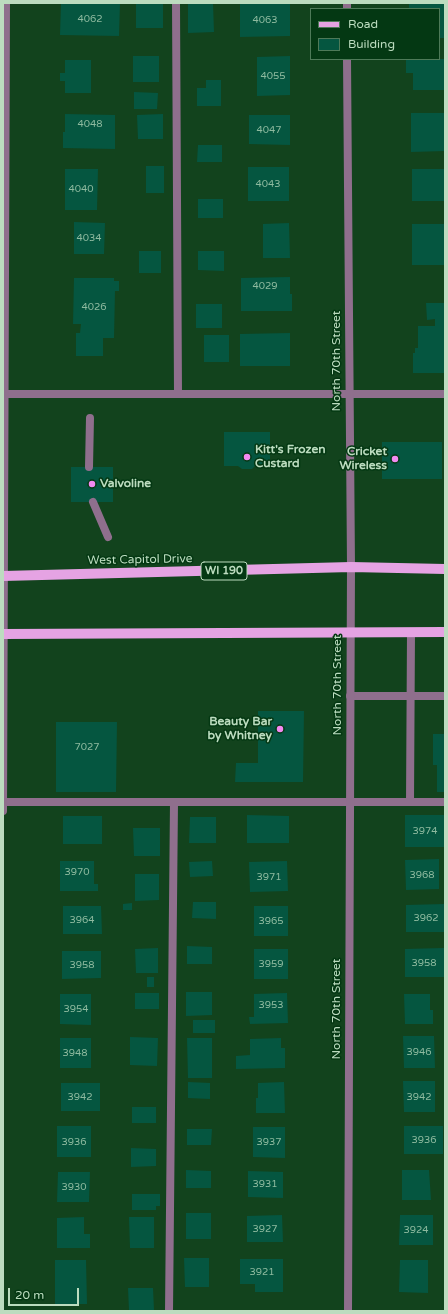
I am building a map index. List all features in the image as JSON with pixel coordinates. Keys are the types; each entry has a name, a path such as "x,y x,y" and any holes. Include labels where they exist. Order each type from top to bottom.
{"main road":[{"name":"West Capitol Drive","path":"4,576 351,568 445,568"},
{"path":"3,634 445,632"}],"street":[{"path":"3,811 6,3"},
{"path":"176,3 178,394"},
{"name":"North 70th Street","path":"347,60 351,568 348,1311"},
{"path":"4,394 445,394"},
{"path":"89,467 90,418"},
{"path":"93,502 108,537"},
{"path":"410,802 411,632"},
{"path":"350,696 445,696"},
{"path":"3,802 445,802"},
{"path":"169,1311 174,802"}],"building":[{"path":"61,3 120,3 119,36 60,35"},
{"path":"188,3 213,3 214,32 188,33"},
{"path":"240,3 290,3 290,36 240,37"},
{"path":"409,3 445,3 445,38 440,38 440,8 409,8"},
{"path":"136,4 163,4 163,28 136,28"},
{"path":"133,56 159,56 159,82 133,82"},
{"path":"290,56 290,95 257,96 257,57"},
{"path":"445,59 445,90 413,90 413,73 406,73 406,60"},
{"path":"65,60 91,60 91,93 65,93 65,81 60,81 60,73 65,73"},
{"path":"206,80 221,80 221,106 197,106 197,88 206,88"},
{"path":"134,92 158,93 157,109 134,109"},
{"path":"411,113 445,113 445,151 411,152"},
{"path":"65,114 115,115 115,149 63,148"},
{"path":"163,114 163,139 138,139 137,115"},
{"path":"249,115 290,115 290,145 249,144"},
{"path":"198,145 222,145 222,162 197,162"},
{"path":"146,166 164,166 164,193 146,193"},
{"path":"248,167 289,167 289,201 248,201"},
{"path":"65,169 98,169 97,210 65,210"},
{"path":"412,169 445,169 445,201 412,201"},
{"path":"198,199 223,199 223,218 198,218"},
{"path":"74,222 105,223 104,254 74,254"},
{"path":"289,223 290,258 263,258 263,224"},
{"path":"412,224 445,224 445,265 412,265"},
{"path":"139,251 161,251 161,273 139,273"},
{"path":"198,251 224,251 224,271 198,270"},
{"path":"290,277 292,311 241,311 241,278"},
{"path":"74,278 114,278 114,281 119,281 119,291 115,291 114,338 103,338 103,356 76,356 76,333 80,333 81,324 73,324"},
{"path":"426,303 445,303 445,373 413,373 413,353 415,353 415,348 418,348 418,326 435,326 435,319 427,320"},
{"path":"196,304 222,304 222,328 196,328"},
{"path":"290,333 290,366 240,366 240,334"},
{"path":"204,335 229,335 229,362 204,362"},
{"name":"Kitt's Frozen Custard","path":"224,432 270,432 270,465 256,465 252,469 242,469 238,466 224,466"},
{"path":"382,442 442,442 442,479 382,479"},
{"name":"Valvoline","path":"71,467 113,467 113,502 71,502"},
{"path":"258,711 304,711 303,782 235,782 236,763 258,763"},
{"path":"56,722 117,722 116,792 56,792"},
{"path":"433,734 445,734 445,792 437,792 437,765 433,765"},
{"path":"247,815 289,816 289,843 247,843"},
{"path":"405,815 445,815 445,847 405,847"},
{"path":"63,816 102,816 102,844 63,844"},
{"path":"190,817 216,817 216,843 189,843"},
{"path":"133,828 160,828 160,856 134,856"},
{"path":"439,859 439,889 406,890 405,860"},
{"path":"60,861 94,861 94,884 98,884 98,891 60,891"},
{"path":"212,861 213,876 190,877 189,862"},
{"path":"287,861 288,891 250,892 249,862"},
{"path":"135,874 159,874 159,900 135,901"},
{"path":"193,902 216,902 216,919 192,918"},
{"path":"132,903 132,910 123,910 123,904"},
{"path":"445,904 445,932 406,932 406,905"},
{"path":"63,906 101,906 102,934 63,934"},
{"path":"254,906 288,906 288,936 254,936"},
{"path":"187,946 212,947 212,964 187,964"},
{"path":"158,948 158,973 136,973 135,949"},
{"path":"444,948 444,977 405,977 405,949"},
{"path":"254,949 288,949 288,979 254,979"},
{"path":"62,951 101,951 101,978 62,979"},
{"path":"147,977 154,977 154,987 147,987"},
{"path":"186,992 212,992 212,1015 186,1016"},
{"path":"135,993 159,993 159,1009 135,1009"},
{"path":"287,993 288,1023 250,1024 249,1017 254,1017 254,994"},
{"path":"60,994 91,994 91,1025 60,1024"},
{"path":"404,994 430,994 430,1010 433,1010 433,1024 405,1024"},
{"path":"193,1020 215,1020 215,1033 193,1033"},
{"path":"403,1036 434,1036 435,1068 404,1068"},
{"path":"130,1037 158,1038 157,1066 130,1065"},
{"path":"60,1038 91,1038 91,1068 60,1068"},
{"path":"187,1038 212,1038 212,1078 188,1078"},
{"path":"281,1038 281,1048 285,1048 285,1068 236,1069 236,1056 250,1055 250,1039"},
{"path":"403,1081 435,1081 435,1112 404,1112"},
{"path":"188,1082 210,1083 210,1099 188,1098"},
{"path":"284,1082 285,1113 256,1113 258,1083"},
{"path":"61,1083 100,1083 100,1111 61,1111"},
{"path":"132,1107 156,1107 156,1123 132,1123"},
{"path":"57,1126 91,1126 91,1157 57,1157"},
{"path":"404,1126 443,1126 443,1154 404,1154"},
{"path":"253,1127 285,1127 285,1158 253,1157"},
{"path":"187,1129 212,1129 211,1145 187,1145"},
{"path":"131,1148 156,1149 156,1166 131,1167"},
{"path":"186,1170 211,1171 211,1188 186,1188"},
{"path":"402,1170 429,1170 431,1200 402,1200"},
{"path":"248,1171 283,1172 283,1198 248,1197"},
{"path":"58,1172 90,1172 89,1202 57,1202"},
{"path":"132,1194 160,1194 160,1206 156,1206 156,1210 132,1210"},
{"path":"186,1213 211,1213 211,1239 186,1239"},
{"path":"282,1215 283,1242 247,1242 247,1216"},
{"path":"400,1215 433,1215 433,1245 399,1245"},
{"path":"84,1217 84,1234 90,1234 90,1248 57,1248 57,1218"},
{"path":"129,1217 154,1217 154,1248 130,1248"},
{"path":"184,1258 209,1258 209,1287 185,1287"},
{"path":"240,1259 283,1259 283,1292 255,1292 255,1284 240,1284"},
{"path":"55,1260 86,1260 87,1304 55,1304"},
{"path":"400,1260 428,1260 428,1293 399,1292"},
{"path":"128,1288 153,1288 154,1310 129,1310"}],"place":[{"name":"Kitt's Frozen Custard","path":"247,457"},
{"name":"Cricket Wireless","path":"395,459"},
{"name":"Valvoline","path":"92,484"},
{"name":"Beauty Bar by Whitney","path":"280,729"}]}
